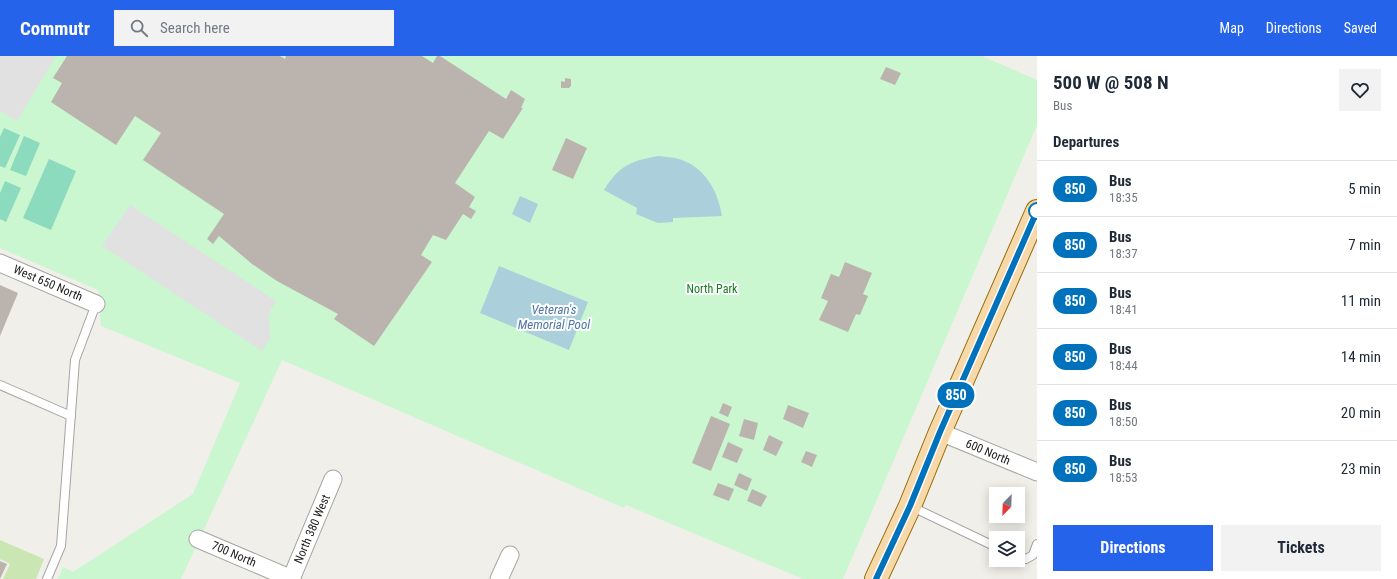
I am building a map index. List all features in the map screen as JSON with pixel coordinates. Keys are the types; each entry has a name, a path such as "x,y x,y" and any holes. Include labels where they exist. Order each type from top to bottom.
{"main road":[{"path":"876,579 910,506 940,432 1037,211"}],"street":[{"name":"West 650 North","path":"0,262 96,304"},
{"name":"600 North","path":"940,432 1037,472"},
{"name":"North 380 West","path":"292,579 333,479"},
{"name":"700 North","path":"198,539 292,579"},
{"path":"500,579 510,555"}],"lane":[{"path":"47,579 61,546 75,360 96,304"},
{"path":"0,385 71,416"},
{"path":"910,506 989,544"},
{"path":"1025,559 1033,555 1037,544"}],"green space":[{"name":"North Park","path":"0,56 982,56 1037,80 1037,125 843,579 803,579 626,505 624,508 282,360 181,579 58,579 63,567 73,572 193,494 240,383 101,326 98,290 0,248"},
{"path":"4,128 20,135 5,168 0,166 0,137"},
{"path":"24,136 40,143 26,176 10,170"},
{"path":"49,159 76,171 51,230 23,218"},
{"path":"5,181 21,188 6,222 0,219 0,193"},
{"path":"0,540 44,559 36,579 3,579 10,564 0,559"}],"shaded area":[{"path":"0,56 56,56 17,121 0,112"},
{"path":"130,205 276,301 269,313 270,339 262,351 102,246"}],"water":[{"path":"658,156 679,159 696,168 703,174 713,189 722,216 673,218 673,222 658,223 636,214 637,208 604,190 615,175 626,166 640,160"},
{"path":"520,196 538,204 530,223 512,214"},
{"name":"Veteran's Memorial Pool","path":"499,266 588,302 569,350 480,313"}],"building":[{"path":"67,56 280,56 285,59 286,56 422,56 433,63 437,56 440,56 506,99 511,90 525,99 521,108 523,108 503,139 489,131 455,183 475,197 469,207 476,211 471,219 463,214 446,240 433,235 421,255 432,262 374,346 334,319 338,314 277,281 252,264 219,236 213,244 207,239 224,214 143,160 161,133 135,116 116,145 51,102 62,83 53,78"},
{"path":"886,67 901,73 895,85 880,79"},
{"path":"565,78 571,79 571,86 569,88 561,88 561,81 565,82"},
{"path":"566,138 587,148 573,179 552,170"},
{"path":"845,262 872,273 863,294 868,296 860,315 856,314 848,332 819,320 828,301 821,298 831,274 839,277"},
{"path":"0,285 18,293 0,336"},
{"path":"723,403 732,407 728,417 719,413"},
{"path":"788,405 809,413 803,428 783,419"},
{"path":"711,416 730,424 711,471 692,463"},
{"path":"744,419 758,423 754,440 739,436"},
{"path":"769,435 783,442 776,456 763,450"},
{"path":"728,442 743,449 737,463 722,457"},
{"path":"806,451 817,455 812,467 801,462"},
{"path":"739,473 752,479 747,491 734,485"},
{"path":"718,483 734,489 729,501 713,495"},
{"path":"752,489 767,496 761,507 747,501"},
{"path":"0,561 7,564 0,579"}],"bus line":[{"name":"850","path":"876,579 910,506 940,432 1037,211"}]}
